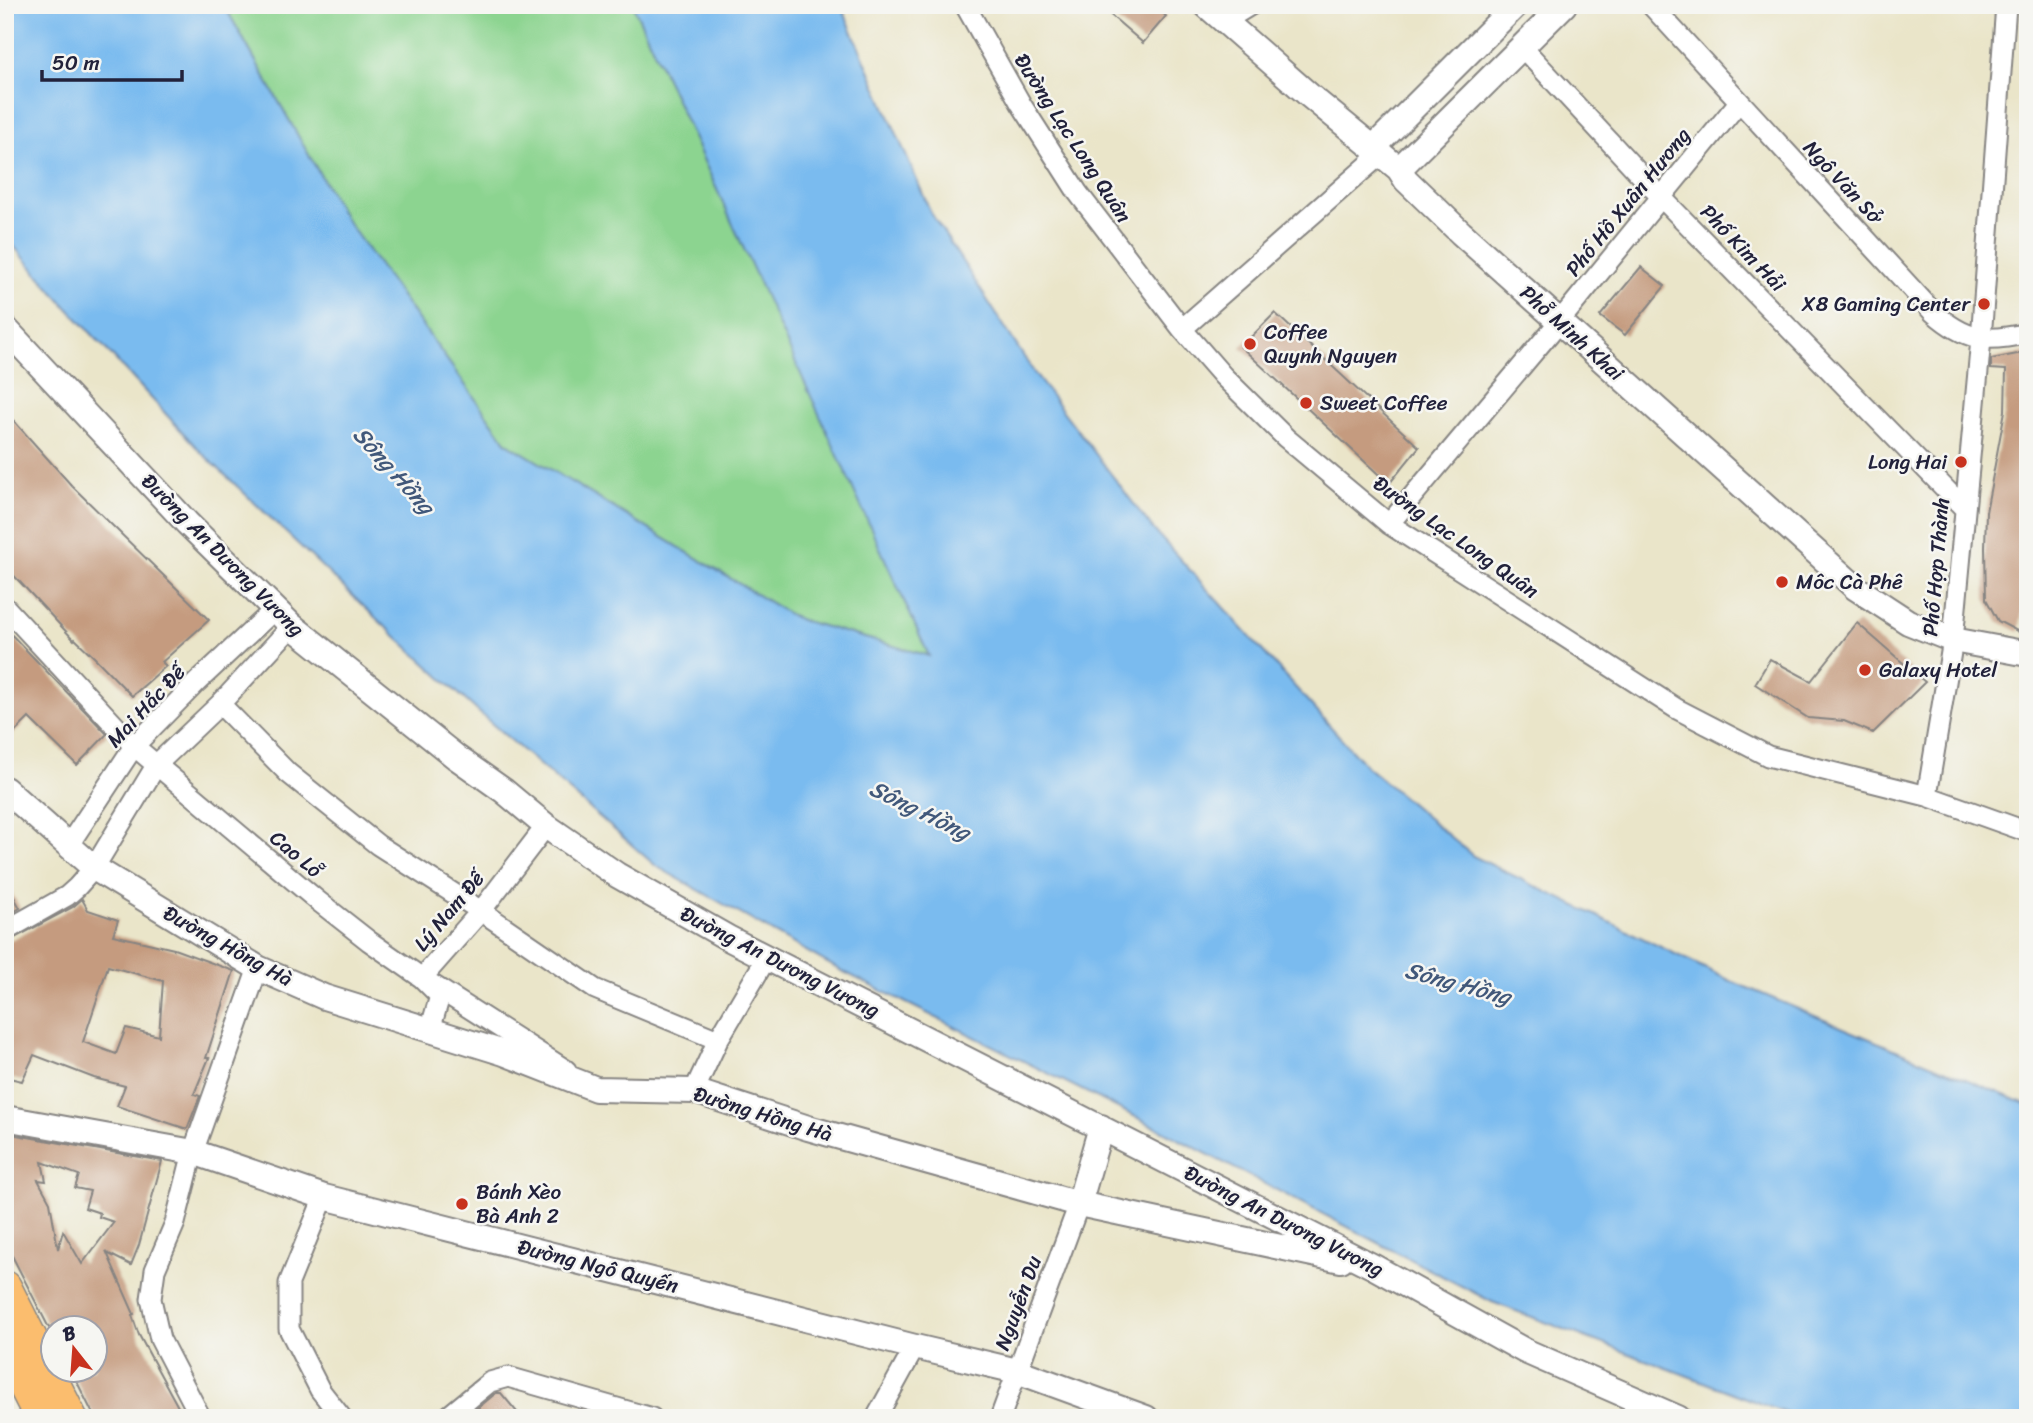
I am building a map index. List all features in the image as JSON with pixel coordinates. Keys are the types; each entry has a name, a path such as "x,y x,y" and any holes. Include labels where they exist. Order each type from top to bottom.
{"main road":[{"path":"5,1287 71,1418"},
{"path":"5,1347 41,1418"}],"street":[{"name":"Đường Lạc Long Quân","path":"965,5 1021,104 1078,193 1182,329 1223,376 1286,438 1389,524 1602,663 1715,730 1768,756 1927,796 2028,832"},
{"path":"1215,13 1251,5"},
{"path":"1384,157 1516,5"},
{"path":"1182,329 1384,157 1522,47 1564,5"},
{"name":"Ngô Văn Sở","path":"1651,5 1933,312 1960,333 1981,339"},
{"name":"Phố Hợp Thành","path":"1927,796 1953,640 1981,339 2006,5"},
{"name":"Phỗ Minh Khai","path":"1215,13 1384,157 1461,233 1856,588 1898,617 1953,640 2028,654"},
{"name":"Phố Kim Hải","path":"1522,47 1661,197 1964,508"},
{"name":"Phố Hồ Xuân Hương","path":"1389,524 1739,102"},
{"name":"Đường An Dương Vương","path":"5,328 187,523 283,618 545,826 617,875 728,938 1374,1267 1525,1351 1678,1418"},
{"path":"1981,339 2028,333"},
{"name":"Cao Lỗ","path":"5,607 134,746 318,901 369,942 422,978 596,1089"},
{"path":"5,931 67,897 94,868 157,764 220,704 283,618"},
{"name":"Mai Hắc Đế","path":"68,846 134,746 197,682 283,618"},
{"path":"220,704 288,773 378,845 595,989 718,1040"},
{"name":"Đường Hồng Hà","path":"5,789 94,868 258,968 324,997 504,1053 596,1089 694,1091 808,1128 1079,1204 1374,1267"},
{"name":"Lý Nam Đế","path":"430,1030 440,996 422,978 481,911 545,826"},
{"path":"694,1091 718,1040 767,957"},
{"path":"201,1418 160,1339 151,1299 155,1270 175,1223 192,1152 258,968"},
{"name":"Đường Ngô Quyến","path":"5,1118 192,1152 324,1197 1017,1371 1146,1418"},
{"path":"1079,1204 1101,1127"},
{"path":"324,1197 289,1283 289,1329 320,1390 342,1418"},
{"name":"Nguyễn Du","path":"1000,1418 1079,1204"},
{"path":"876,1418 915,1347"},
{"path":"446,1418 490,1382 508,1377 652,1418"}],"green space":[{"path":"224,5 633,5 930,656 797,619 507,443 344,217"}],"water":[{"name":"Sông Hồng","path":"5,5 224,5 344,217 507,443 797,619 929,656 633,5 841,5 931,213 1037,377 1153,529 1366,766 1473,856 1731,981 2028,1105 2028,1418 1799,1418 1492,1302 1138,1118 838,969 656,866 483,716 200,451 5,236"}],"building":[{"path":"1099,5 1153,5 1166,16 1143,43"},
{"path":"1641,267 1665,286 1625,335 1600,316"},
{"path":"1275,313 1419,447 1389,484 1241,347"},
{"path":"2028,352 2028,574 2019,632 1998,621 1986,599 1986,512 2005,411 2006,370 1991,369 1991,359"},
{"path":"5,411 72,486 209,620 162,662 166,666 132,696 74,640 5,566"},
{"name":"Galaxy Hotel","path":"1857,623 1925,682 1873,733 1844,721 1808,718 1755,684 1770,659 1811,681"},
{"path":"5,628 107,734 77,765 29,718 5,742"},
{"path":"5,881 20,908 5,917"},
{"path":"82,899 88,910 118,920 113,935 174,949 234,971 206,1058 209,1058 194,1094 200,1096 187,1129 117,1106 125,1086 94,1078 34,1055 22,1081 5,1077 5,943 73,907","holes":["108,966 163,981 159,1036 126,1028 116,1054 83,1042"]},
{"path":"5,1133 162,1161 131,1265 107,1253 134,1314 132,1315 139,1335 184,1418 95,1418 78,1384 108,1384 108,1314 42,1314 5,1242","holes":["42,1162 79,1175 75,1188 90,1191 85,1208 114,1222 82,1264 63,1231 58,1249 50,1202 38,1180 46,1181"]},
{"path":"496,1393 501,1393 522,1418 466,1418"}],"place":[{"name":"X8 Gaming Center","path":"1984,304"},
{"name":"Coffee Quynh Nguyen","path":"1250,344"},
{"name":"Sweet Coffee","path":"1306,403"},
{"name":"Long Hai","path":"1961,462"},
{"name":"Môc Cà Phê","path":"1782,582"},
{"name":"Galaxy Hotel","path":"1865,670"},
{"name":"Bánh Xèo Bà Anh 2","path":"462,1204"}]}
